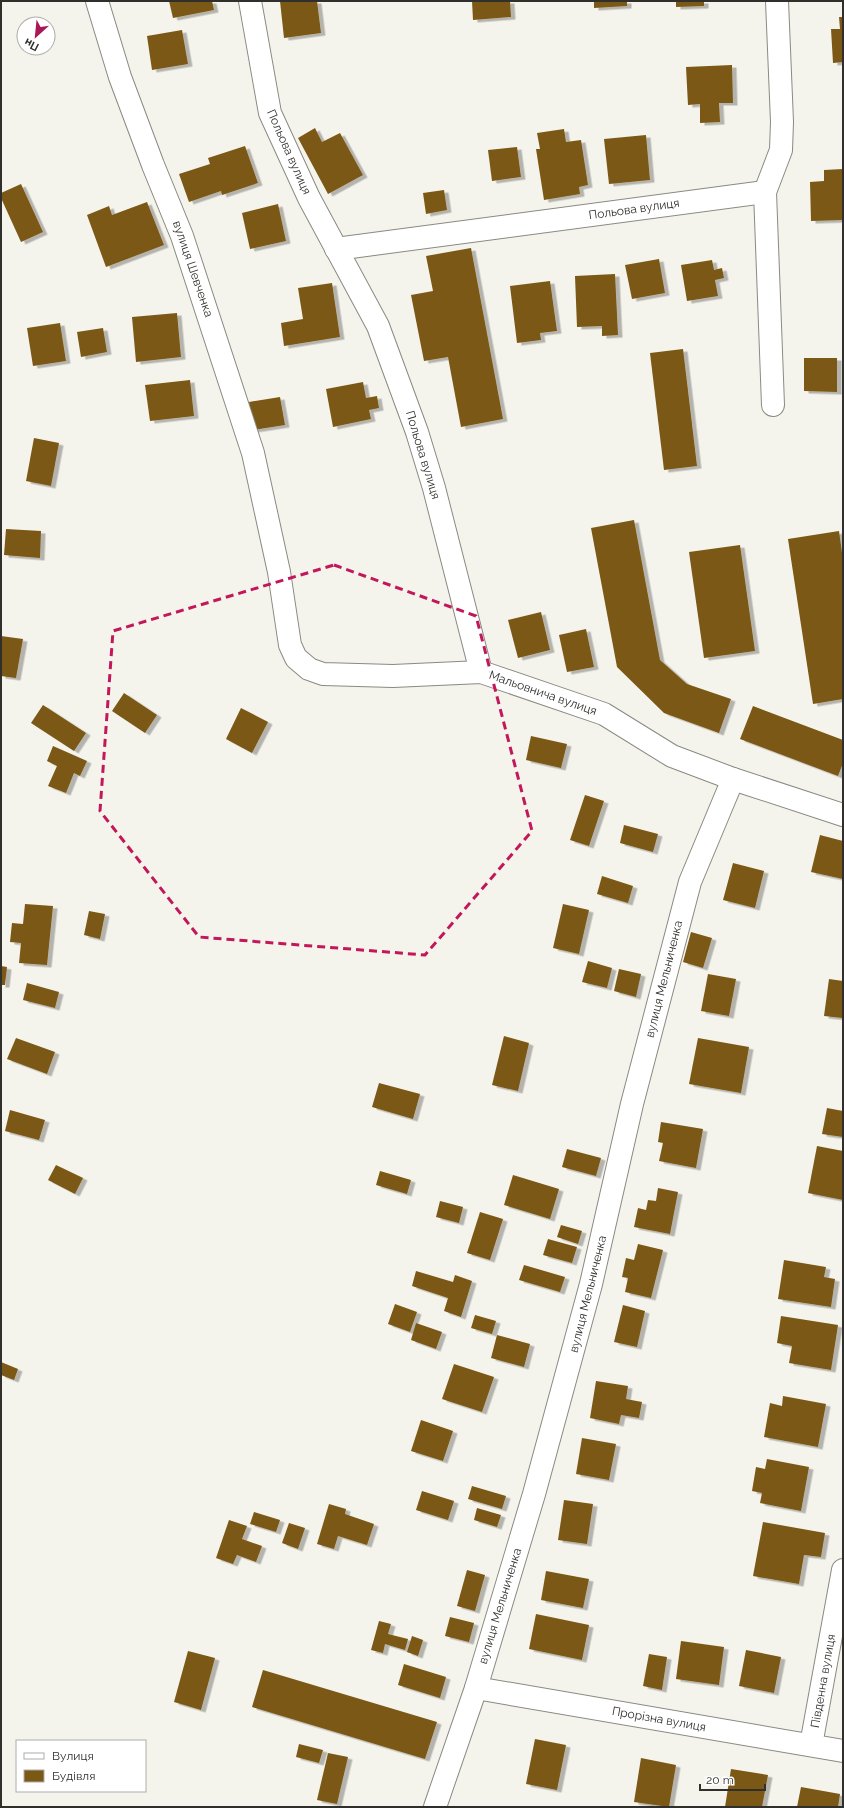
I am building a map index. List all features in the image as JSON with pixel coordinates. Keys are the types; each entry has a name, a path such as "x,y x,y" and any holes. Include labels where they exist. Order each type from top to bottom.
{"street":[{"name":"вулиця Шевченка","path":"97,1 120,77 152,165 182,236 220,348 253,453 273,543"},
{"name":"Польова вулиця","path":"250,1 270,113 309,198 378,326 417,432 434,488 481,672"},
{"path":"772,405 765,192 781,150 782,129 777,1"},
{"name":"Польова вулиця","path":"336,249 765,192"},
{"name":"Мальовнича вулиця","path":"273,543 290,645 296,658 309,669 323,674 348,676 481,672 604,714 672,756 733,779 843,815"},
{"name":"вулиця Мельниченка","path":"435,1807 476,1688 534,1494 591,1284 632,1104 682,909 690,882 733,779"},
{"name":"Південна вулиця","path":"811,1745 843,1570"},
{"name":"Прорізна вулиця","path":"476,1688 843,1751"}],"highlighted area":[{"path":"334,565 476,616 532,831 425,955 199,937 100,811 113,631"}],"building":[{"path":"169,1 212,1 214,10 173,18"},
{"path":"280,1 317,1 321,33 284,38"},
{"path":"472,1 510,1 511,17 473,20"},
{"path":"594,1 627,1 627,6 594,8"},
{"path":"676,1 704,1 704,6 676,7"},
{"path":"839,17 843,17 843,62 833,63 831,29 840,29"},
{"path":"182,30 188,64 152,70 147,36"},
{"path":"732,65 733,103 719,103 720,122 700,123 700,104 688,105 686,67"},
{"path":"315,128 322,142 340,133 363,175 328,194 298,138"},
{"path":"564,129 566,142 581,140 588,185 579,187 580,194 544,200 536,149 540,149 537,133"},
{"path":"646,135 650,180 609,184 604,139"},
{"path":"245,146 258,183 222,195 221,191 189,202 179,174 210,164 208,158"},
{"path":"517,147 521,177 492,181 488,150"},
{"path":"843,169 843,220 811,221 810,182 824,181 824,170"},
{"path":"21,184 43,232 21,242 1,198 1,193"},
{"path":"444,190 447,210 426,214 423,193"},
{"path":"147,202 164,245 106,267 87,215 109,206 112,215"},
{"path":"278,204 286,241 250,249 242,213"},
{"path":"471,248 503,419 461,427 448,357 424,361 411,295 433,291 426,256"},
{"path":"659,259 665,293 632,299 625,265"},
{"path":"712,260 714,270 722,268 724,278 715,280 718,296 687,301 681,265"},
{"path":"615,274 618,335 602,336 602,326 577,327 575,276"},
{"path":"550,281 557,331 540,333 541,340 517,343 510,286"},
{"path":"332,283 340,337 284,346 281,323 303,319 298,288"},
{"path":"177,313 181,357 136,362 132,317"},
{"path":"60,323 66,361 33,366 27,328"},
{"path":"103,328 107,352 81,357 77,332"},
{"path":"683,349 697,466 664,470 650,353"},
{"path":"804,358 837,358 837,392 804,391"},
{"path":"190,380 194,416 150,421 145,385"},
{"path":"363,382 366,398 377,396 379,408 369,410 371,419 333,427 326,389"},
{"path":"280,397 285,425 253,430 249,402"},
{"path":"34,438 59,443 51,486 26,481"},
{"path":"634,520 660,660 687,684 731,699 719,733 664,713 617,667 591,528"},
{"path":"6,529 41,531 40,558 4,555"},
{"path":"839,531 843,560 843,699 813,704 788,539"},
{"path":"740,545 755,651 704,658 689,552"},
{"path":"541,612 550,650 518,658 508,620"},
{"path":"586,629 594,667 567,672 559,635"},
{"path":"1,636 23,639 16,678 1,676"},
{"path":"124,693 157,715 145,733 112,711"},
{"path":"43,705 86,733 74,751 31,723"},
{"path":"753,706 843,740 843,763 838,776 740,739"},
{"path":"241,708 268,722 252,753 226,739"},
{"path":"531,736 567,744 561,768 526,760"},
{"path":"53,746 87,761 80,776 74,773 66,793 48,786 57,766 47,761"},
{"path":"585,795 604,801 589,846 570,840"},
{"path":"624,825 658,834 653,852 620,843"},
{"path":"820,835 843,841 843,879 811,872"},
{"path":"733,863 764,871 755,908 723,900"},
{"path":"602,876 633,886 628,903 597,894"},
{"path":"25,904 53,906 47,965 19,963 21,943 10,942 12,923 23,924"},
{"path":"563,904 589,910 579,954 553,948"},
{"path":"89,911 105,914 100,939 84,935"},
{"path":"691,932 712,938 703,968 683,962"},
{"path":"588,961 612,968 607,988 582,982"},
{"path":"1,966 7,967 5,985 1,985"},
{"path":"619,969 641,974 636,997 614,991"},
{"path":"708,974 736,979 729,1016 701,1011"},
{"path":"829,979 843,981 843,1018 824,1016"},
{"path":"27,983 59,992 55,1008 23,1000"},
{"path":"504,1036 529,1043 518,1091 492,1085"},
{"path":"16,1038 55,1052 47,1074 7,1059"},
{"path":"698,1038 749,1047 741,1093 689,1084"},
{"path":"379,1083 420,1094 413,1119 372,1107"},
{"path":"827,1108 843,1111 843,1137 822,1134"},
{"path":"10,1110 45,1120 39,1140 5,1131"},
{"path":"661,1122 703,1129 696,1168 659,1161 663,1143 658,1142"},
{"path":"817,1146 843,1151 843,1200 808,1193"},
{"path":"567,1149 601,1158 596,1176 562,1167"},
{"path":"56,1165 83,1178 75,1194 48,1180"},
{"path":"380,1171 411,1180 407,1194 376,1185"},
{"path":"513,1175 559,1189 550,1219 504,1205"},
{"path":"658,1188 678,1192 670,1234 634,1227 638,1208 646,1210 648,1200 656,1201"},
{"path":"440,1201 463,1207 459,1223 436,1217"},
{"path":"480,1212 503,1219 490,1260 467,1253"},
{"path":"561,1225 582,1231 578,1244 557,1237"},
{"path":"548,1239 577,1247 572,1263 543,1255"},
{"path":"638,1244 663,1250 651,1298 625,1292 628,1278 622,1277 626,1258 634,1260"},
{"path":"784,1260 826,1267 824,1277 835,1279 831,1307 778,1299"},
{"path":"524,1265 565,1277 560,1292 519,1280"},
{"path":"416,1271 453,1282 455,1275 472,1281 461,1317 444,1311 448,1298 412,1286"},
{"path":"395,1304 417,1312 410,1332 388,1324"},
{"path":"623,1305 645,1311 637,1347 614,1342"},
{"path":"475,1315 496,1321 492,1334 471,1328"},
{"path":"781,1316 838,1325 831,1370 789,1363 792,1346 777,1343"},
{"path":"416,1323 442,1332 436,1349 411,1340"},
{"path":"497,1335 530,1344 524,1367 491,1358"},
{"path":"1,1362 18,1369 14,1380 1,1375"},
{"path":"454,1364 494,1377 482,1412 442,1399"},
{"path":"596,1381 628,1386 626,1399 642,1402 639,1418 621,1415 619,1424 590,1418"},
{"path":"783,1396 826,1404 818,1447 764,1437 770,1403 782,1406"},
{"path":"421,1420 453,1431 443,1461 411,1451"},
{"path":"582,1438 616,1444 609,1480 576,1474"},
{"path":"767,1459 809,1467 801,1511 760,1503 762,1493 752,1491 756,1467 765,1469"},
{"path":"472,1486 506,1496 502,1509 468,1499"},
{"path":"422,1491 454,1501 448,1520 416,1510"},
{"path":"564,1500 593,1504 587,1544 558,1540"},
{"path":"329,1504 346,1509 345,1514 374,1524 367,1545 338,1536 334,1549 317,1544"},
{"path":"477,1508 501,1515 497,1527 474,1520"},
{"path":"254,1512 280,1520 276,1532 250,1524"},
{"path":"229,1520 247,1526 242,1539 262,1546 256,1562 237,1555 233,1564 216,1558"},
{"path":"763,1522 825,1533 821,1557 804,1555 799,1584 753,1576"},
{"path":"289,1523 305,1528 298,1549 282,1543"},
{"path":"467,1570 485,1575 475,1611 457,1606"},
{"path":"546,1571 589,1579 583,1608 541,1600"},
{"path":"536,1614 589,1625 582,1660 529,1649"},
{"path":"450,1617 474,1623 469,1642 445,1636"},
{"path":"379,1621 391,1624 388,1634 408,1639 405,1650 385,1644 383,1653 371,1650"},
{"path":"412,1636 423,1640 418,1656 407,1652"},
{"path":"681,1641 724,1647 719,1685 676,1679"},
{"path":"746,1650 781,1657 774,1693 739,1686"},
{"path":"188,1651 215,1658 201,1710 174,1702"},
{"path":"649,1654 667,1657 662,1690 643,1686"},
{"path":"404,1664 446,1677 440,1698 398,1685"},
{"path":"263,1670 437,1722 425,1759 252,1707"},
{"path":"535,1739 566,1745 557,1790 526,1784"},
{"path":"299,1744 323,1750 319,1763 296,1757"},
{"path":"328,1753 348,1757 337,1804 317,1800"},
{"path":"641,1758 676,1765 669,1807 634,1802"},
{"path":"731,1769 768,1775 762,1807 725,1807"},
{"path":"801,1787 840,1794 838,1807 797,1807"}]}
